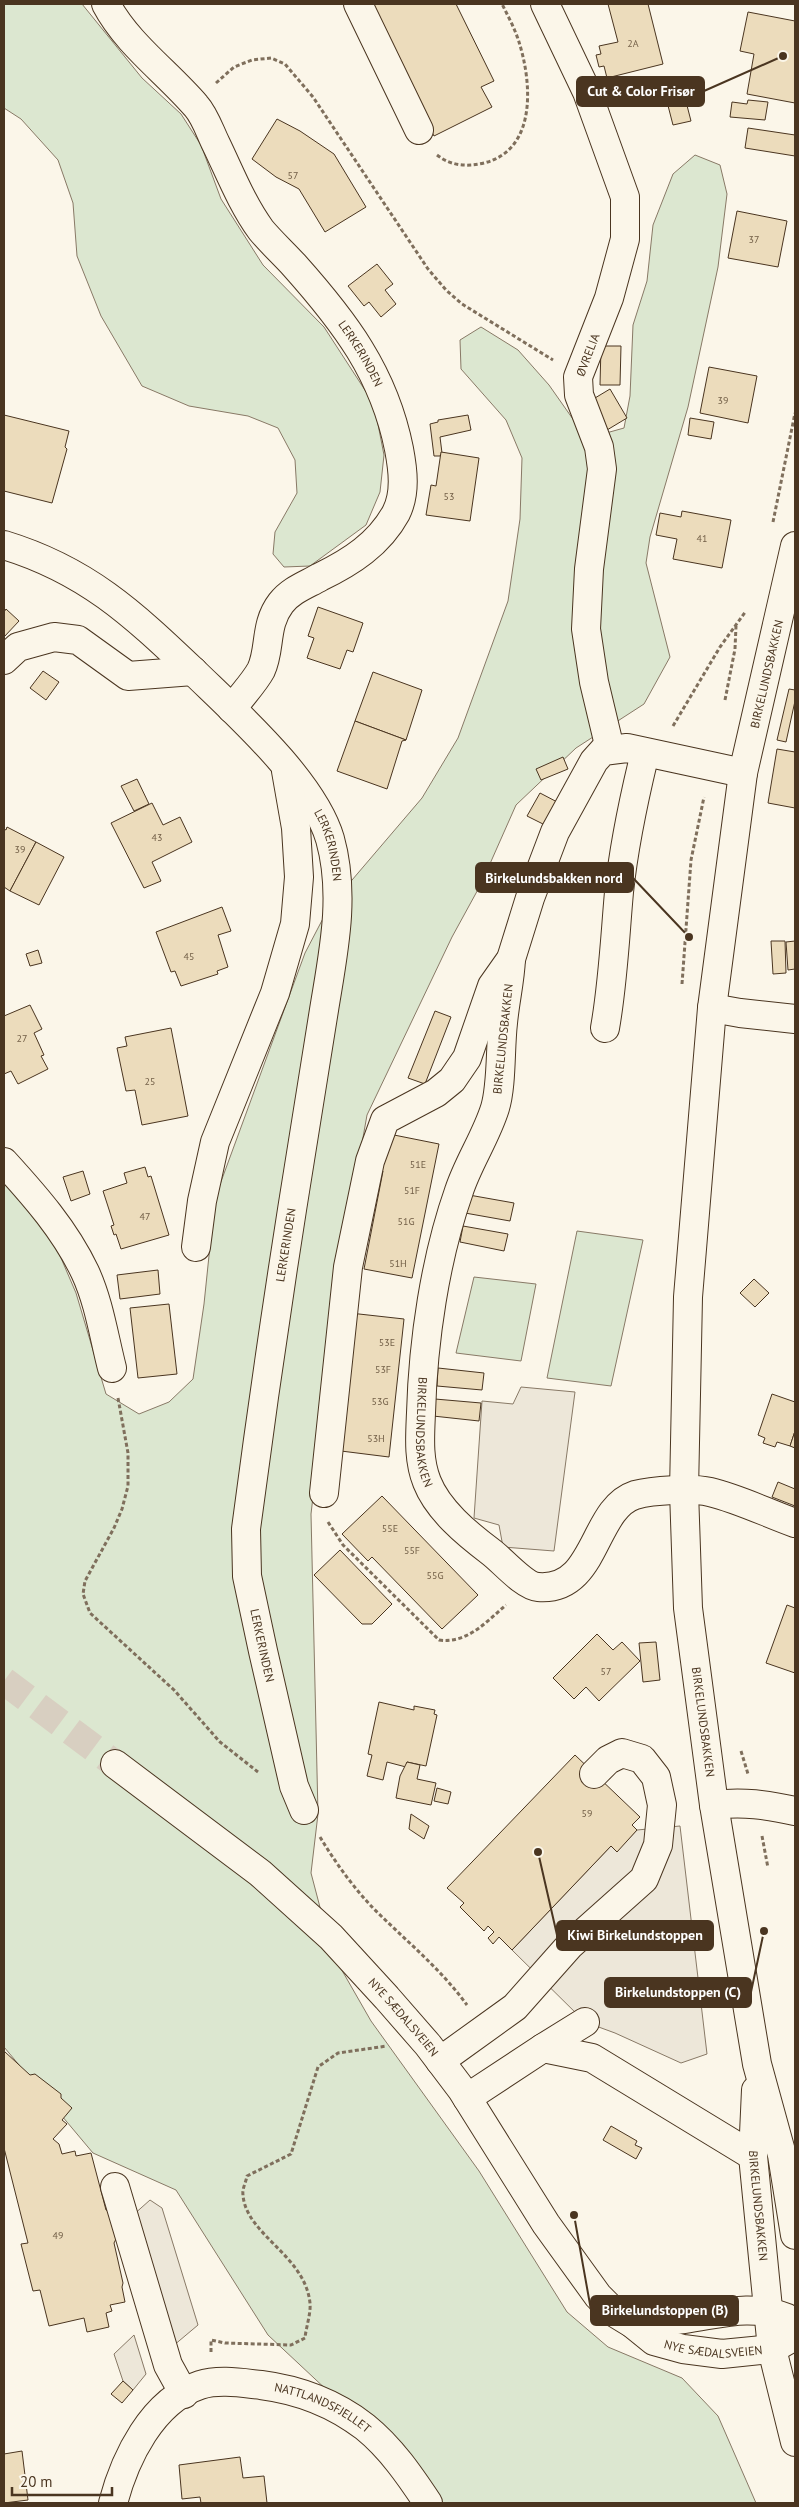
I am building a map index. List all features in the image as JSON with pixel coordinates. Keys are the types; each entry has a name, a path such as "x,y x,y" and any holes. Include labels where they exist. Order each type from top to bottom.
{"main road":[{"name":"LERKERINDEN","path":"106,4 113,17 139,47 197,107 245,204 262,230 343,323 360,347 380,386 394,426 403,481 397,512 382,534 346,564 293,591 282,602 273,614 261,669 232,709"},
{"path":"358,4 419,130"},
{"name":"ØVRELIA","path":"545,4 586,92 625,196 625,239 605,308 578,377 579,395 599,447 602,469 589,569 586,629 594,682 610,749"},
{"name":"LERKERINDEN","path":"4,545 28,552 66,569 115,600 232,709 285,767 316,807 330,838 339,886 336,939 290,1220 246,1529 248,1576 299,1798"},
{"name":"BIRKELUNDSBAKKEN","path":"795,546 743,773 712,1008 688,1297 684,1491 688,1608 714,1805 757,2064 782,2155 795,2235"},
{"path":"4,660 18,647 54,637 78,640 128,676 193,671"},
{"path":"610,749 627,748 743,773"},
{"name":"BIRKELUNDSBAKKEN","path":"528,1584 503,1561 474,1540 446,1511 427,1483 420,1453 422,1379 434,1286 444,1240 459,1189 496,1107 511,959 530,898 555,832 594,762 603,751 610,749"},
{"path":"605,1028 610,1000 619,890 627,836 651,754"},
{"path":"196,1247 202,1201 214,1142 276,993 295,924 299,877 296,828 285,767"},
{"name":"BIRKELUNDSBAKKEN","path":"324,1493 348,1268 370,1160 377,1137 385,1120 436,1093 452,1080 467,1058 492,986 511,959"},
{"path":"712,1008 795,1019"},
{"path":"4,1162 48,1212 65,1235 86,1274 112,1368"},
{"path":"528,1584 537,1587 554,1586 578,1571 590,1555 608,1520 618,1507 633,1496 684,1491 709,1492 795,1523"},
{"path":"434,2053 515,2007 570,1945 644,1879 658,1845 662,1805 656,1777 642,1759 622,1753 608,1760 594,1774"},
{"name":"NYE SÆDALSVEIEN","path":"115,1764 260,1873 331,1937 434,2053 467,2098 546,2224 592,2288 615,2313 633,2324 654,2341 683,2349 722,2354 784,2342"},
{"path":"714,1805 735,1802 756,1803 795,1811"},
{"path":"467,2098 585,2022"},
{"path":"543,2048 592,2058 753,2156"},
{"name":"BIRKELUNDSBAKKEN","path":"757,2064 753,2156 769,2310 784,2342 795,2442"},
{"path":"115,2187 168,2365 184,2394"},
{"name":"NYE SÆDALSVEIEN","path":"633,2324 684,2319 717,2312 769,2310 795,2321"},
{"name":"NATTLANDSFJELLET","path":"113,2503 119,2480 148,2426 166,2407 184,2394 201,2385 217,2383 273,2387 325,2402 366,2428 394,2456 428,2503"}],"path":[{"path":"419,130 432,151 448,164 473,166 493,161 508,153 520,134 527,111 528,82 519,42 502,4"},
{"path":"197,107 215,84 234,67 252,60 271,58 285,64 297,76 318,104 428,269 446,290 462,304 578,377"},
{"path":"772,530 795,413"},
{"path":"651,754 751,602"},
{"path":"724,705 735,649 736,626"},
{"path":"112,1368 128,1453 128,1486 122,1509 114,1528 85,1581 83,1594 90,1613 174,1690 220,1742 264,1776 299,1798 325,1845 372,1907 452,1984 468,2006"},
{"path":"324,1493 328,1523 335,1536 439,1640 451,1642 469,1635 509,1603 528,1584"},
{"path":"740,1749 756,1803"},
{"path":"210,2350 211,2340 225,2343 292,2345 305,2338 310,2305 306,2286 294,2264 249,2216 243,2194 247,2176 291,2154 318,2067 338,2053 372,2047 434,2053"}],"green space":[{"path":"4,4 82,4 142,78 181,114 201,145 221,199 263,265 324,327 374,404 384,455 380,492 366,525 310,566 284,567 273,554 275,532 297,493 295,460 278,428 248,416 189,406 142,386 101,316 77,256 73,203 58,160 21,119 4,108"},
{"path":"695,155 720,165 727,194 718,267 688,407 650,537 646,563 670,657 644,704 576,748 516,805 481,884 452,937 367,1115 338,1279 311,1514 318,1814 311,1873 332,1953 371,2021 479,2171 567,2312 608,2347 682,2378 718,2416 756,2503 442,2503 438,2494 268,2335 176,2190 93,2153 4,2047 4,1175 46,1223 76,1293 106,1394 139,1414 169,1402 193,1379 204,1304 215,1198 305,953 329,907 422,798 458,738 508,601 520,519 522,458 506,420 461,369 460,340 481,327 518,350 549,385 582,432 599,435 624,428 630,396 633,325 647,281 653,225 673,174"},
{"path":"577,1231 643,1240 611,1386 547,1378"},
{"path":"474,1277 536,1284 521,1361 456,1353"}],"shaded area":[{"path":"521,1387 575,1392 554,1551 503,1547 499,1525 474,1518 482,1401 513,1404"},
{"path":"680,1826 707,2054 681,2063 615,2033 585,2022 512,1950 611,1846 617,1851 637,1830"},
{"path":"150,2200 162,2208 198,2325 173,2346 132,2216"},
{"path":"134,2335 146,2374 133,2390 123,2381 114,2354"}],"building":[{"path":"367,4 456,4 494,81 481,87 492,107 434,136"},
{"path":"608,4 648,4 663,64 607,78 604,66 599,67 596,55 601,54 599,46 618,42"},
{"path":"748,12 795,21 795,103 747,94 754,54 740,51"},
{"path":"683,90 691,121 673,125 665,94"},
{"path":"748,100 768,102 765,120 730,117 732,102 747,104"},
{"path":"277,119 300,131 334,154 366,207 325,232 299,189 276,177 252,159"},
{"path":"748,128 795,135 795,156 745,148"},
{"path":"737,211 787,221 778,267 728,258"},
{"path":"377,264 393,284 385,290 396,304 381,317 369,302 364,306 348,286"},
{"path":"601,346 621,346 620,385 600,385"},
{"path":"709,367 757,376 748,423 700,413"},
{"path":"610,389 627,418 607,430 590,401"},
{"path":"4,415 69,431 65,447 67,449 52,503 4,491"},
{"path":"468,415 471,430 440,437 442,453 440,456 434,456 430,424 438,422 438,420"},
{"path":"690,418 714,422 711,439 688,435"},
{"path":"441,452 479,458 470,521 426,515 431,485 436,486"},
{"path":"682,511 731,520 722,568 673,559 677,539 656,535 660,513 681,517"},
{"path":"318,607 363,623 353,652 347,650 340,669 307,658 314,638 308,636"},
{"path":"6,609 19,621 4,637 4,612"},
{"path":"43,671 59,682 46,700 30,688"},
{"path":"373,672 422,690 406,740 355,721"},
{"path":"789,689 795,690 795,701 786,742 777,740"},
{"path":"355,721 406,740 402,741 387,789 337,771"},
{"path":"777,749 795,752 795,808 768,803"},
{"path":"563,757 568,769 541,780 536,769"},
{"path":"137,779 149,804 134,811 121,786"},
{"path":"540,793 561,804 549,827 527,816"},
{"path":"152,803 163,825 180,817 192,842 152,862 161,881 144,888 111,823"},
{"path":"7,827 36,842 10,891 4,887 4,829 6,830"},
{"path":"36,842 64,857 39,905 10,891"},
{"path":"222,907 231,931 218,935 228,967 217,971 218,974 181,986 175,971 171,972 156,932"},
{"path":"771,941 785,941 786,973 773,974"},
{"path":"795,941 795,969 788,970 786,942"},
{"path":"38,950 42,963 30,966 26,954"},
{"path":"30,1005 42,1029 34,1033 44,1055 41,1056 48,1069 18,1084 11,1071 4,1074 4,1016"},
{"path":"435,1011 451,1017 425,1084 408,1078"},
{"path":"171,1028 188,1116 142,1125 135,1090 126,1091 117,1048 127,1046 125,1037"},
{"path":"384,1133 439,1144 412,1278 364,1269 383,1171 377,1170"},
{"path":"145,1167 148,1177 151,1176 169,1235 121,1249 111,1226 114,1225 103,1191 127,1183 124,1173"},
{"path":"83,1171 90,1194 71,1201 63,1177"},
{"path":"469,1195 514,1203 510,1221 465,1213"},
{"path":"463,1226 508,1234 504,1251 460,1242"},
{"path":"158,1270 160,1294 120,1299 117,1275"},
{"path":"754,1279 769,1293 755,1307 740,1293"},
{"path":"169,1304 177,1374 138,1378 130,1308"},
{"path":"350,1313 404,1319 389,1457 341,1451"},
{"path":"438,1368 484,1373 482,1390 437,1386"},
{"path":"772,1394 795,1402 795,1431 790,1446 777,1442 775,1447 763,1443 765,1438 758,1435"},
{"path":"435,1399 481,1403 479,1421 433,1416"},
{"path":"795,1431 795,1448 790,1446"},
{"path":"778,1482 795,1489 795,1506 772,1497"},
{"path":"382,1496 478,1595 442,1629 372,1557 368,1561 342,1534"},
{"path":"340,1550 392,1604 372,1624 362,1624 314,1575"},
{"path":"787,1605 795,1608 795,1673 766,1663"},
{"path":"597,1634 613,1650 622,1642 640,1661 599,1701 586,1687 574,1699 553,1678"},
{"path":"656,1642 660,1680 643,1682 639,1643"},
{"path":"379,1702 414,1710 414,1706 435,1710 434,1714 437,1715 426,1766 407,1762 406,1767 387,1762 383,1780 367,1776 372,1755 368,1754"},
{"path":"575,1755 640,1817 632,1825 637,1830 617,1852 611,1846 512,1950 499,1937 493,1944 488,1938 494,1932 488,1926 484,1931 460,1907 464,1903 447,1888"},
{"path":"407,1762 420,1765 417,1779 436,1783 431,1805 396,1798 400,1776"},
{"path":"437,1788 451,1792 448,1804 434,1801"},
{"path":"411,1814 429,1826 424,1839 409,1829"},
{"path":"4,2051 30,2075 35,2074 61,2094 61,2098 72,2108 62,2120 67,2124 53,2139 59,2144 62,2154 75,2151 76,2156 91,2153 106,2210 110,2212 125,2302 110,2305 112,2311 106,2313 109,2327 87,2332 84,2318 49,2326 40,2290 33,2291 21,2244 28,2243 4,2148"},
{"path":"611,2126 637,2141 635,2145 642,2148 636,2159 603,2140"},
{"path":"123,2381 133,2390 122,2403 111,2394"},
{"path":"22,2451 28,2500 4,2503 4,2454"},
{"path":"240,2457 243,2478 264,2476 267,2503 201,2503 200,2497 182,2499 179,2465"}],"tunnel":[{"path":"4,1681 115,1764"}],"place":[{"name":"Cut & Color Frisør","path":"783,56"},
{"name":"Birkelundsbakken nord","path":"689,937"},
{"name":"Kiwi Birkelundstoppen","path":"538,1852"},
{"name":"Birkelundstoppen (C)","path":"764,1931"},
{"name":"Birkelundstoppen (B)","path":"574,2215"}]}
